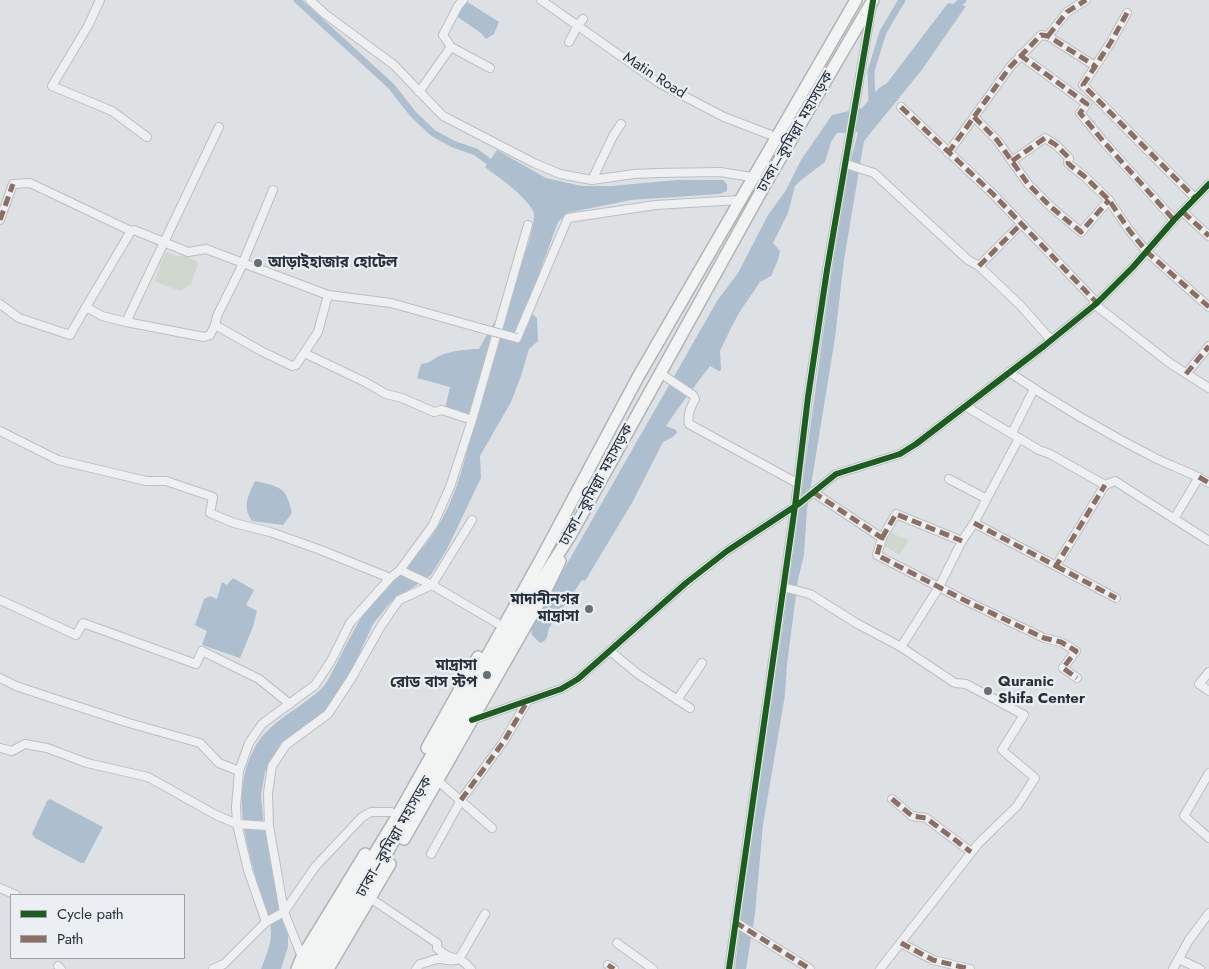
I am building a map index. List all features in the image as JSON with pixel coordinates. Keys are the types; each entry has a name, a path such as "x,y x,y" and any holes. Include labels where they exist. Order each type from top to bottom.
{"highway":[{"name":"ঢাকা–কুমিল্লা মহাসড়ক","path":"307,969 319,945 395,820 466,695 638,377 856,0"},
{"name":"ঢাকা–কুমিল্লা মহাসড়ক","path":"318,969 380,865 546,573 570,536 664,376 763,188 873,0"},
{"path":"297,969 302,957 391,812 538,550 556,530"},
{"path":"328,969 554,576 570,536"}],"street":[{"path":"100,0 88,26 52,86 112,111 147,137"},
{"path":"310,0 325,14 394,65 443,116 477,135 560,174 592,180 657,173 720,172 752,177"},
{"path":"463,0 443,35 451,47 490,68"},
{"name":"Matin Road","path":"541,0 580,22 659,83 724,117 776,137"},
{"path":"729,969 783,587 797,504 797,483 817,337 873,0"},
{"path":"1048,36 1068,12 1086,0"},
{"path":"1127,13 1083,86 1195,198"},
{"path":"569,42 580,22"},
{"path":"948,153 1010,66 1041,35 1048,36 1095,66"},
{"path":"419,92 451,47"},
{"path":"1020,55 1086,104 1080,113 1174,220"},
{"path":"901,107 1021,224 1096,303 1186,374 1209,388"},
{"path":"974,117 997,140 1005,154 1028,184 1051,207 1081,232 1109,200"},
{"path":"592,180 613,136 621,124"},
{"path":"126,322 219,127"},
{"path":"1012,161 1045,138 1066,154 1071,166 1109,200 1129,230 1147,252 1209,307"},
{"path":"847,165 874,173 968,260 979,266 1020,305 1051,340"},
{"path":"0,220 13,184 30,183 131,231 134,230 188,252 206,249 328,295 391,303 517,338 568,218 656,205 739,200"},
{"path":"472,720 561,689 578,679 686,583 727,550 812,494 836,474 900,454 934,430 1096,303 1147,252 1174,220 1209,184"},
{"path":"86,307 102,316 126,322 204,337 210,335 217,316 243,264 272,190"},
{"path":"1182,212 1209,236"},
{"path":"979,266 1021,224"},
{"path":"266,922 248,870 237,824 236,807 239,772 249,743 262,724 315,685 331,661 350,623 390,578 400,570 434,525 450,487 472,420 528,225"},
{"path":"0,304 19,318 70,335 131,231"},
{"path":"215,325 292,366 296,365 318,332 328,295"},
{"path":"1186,374 1209,346"},
{"path":"304,353 386,394 402,398 434,412 442,410 472,420"},
{"path":"1009,372 1088,422 1158,460 1209,482"},
{"path":"664,376 693,395 695,399 689,411 689,424 797,483"},
{"path":"1012,434 1034,389"},
{"path":"965,406 1039,450 1050,454 1106,485"},
{"path":"1,434 58,460 146,481 166,481 213,497 210,513 234,523 270,532 318,549 390,578"},
{"path":"902,647 939,587 1019,438"},
{"path":"1174,519 1199,477"},
{"path":"949,478 987,500"},
{"path":"1056,566 1106,485 1115,481 1209,541"},
{"path":"812,494 882,538"},
{"path":"962,541 896,514 882,538 877,555 1044,638 1061,642 1076,651 1063,668 1077,678"},
{"path":"302,957 284,912 269,826 268,794 272,766 286,745 328,714 351,679 381,626 399,600 428,583 472,520"},
{"path":"974,523 1116,598"},
{"path":"400,570 428,583 497,623"},
{"path":"783,587 810,594 856,623 902,647 955,683 966,684 1024,715 1002,750 1035,778 1017,806 971,852 880,969"},
{"path":"0,600 76,635 83,623 196,664 202,651 259,679 290,704"},
{"path":"610,651 626,665 690,708"},
{"path":"677,700 702,664"},
{"path":"1209,672 1199,684 1209,691"},
{"path":"0,678 16,686 129,723 200,742 220,763 239,772"},
{"path":"431,854 461,800 504,741 527,702"},
{"path":"0,748 12,751 25,744 36,745 87,763 148,777 216,815 237,824 269,826"},
{"path":"1209,774 1184,816 1209,838"},
{"path":"437,780 492,828"},
{"path":"892,799 912,816 926,818 971,852"},
{"path":"213,969 224,964 266,922 284,912 316,868 362,817 371,812 391,812"},
{"path":"0,888 14,894"},
{"path":"370,898 437,944 437,948 448,957 459,959 471,969"},
{"path":"1173,969 1189,940 1209,913"},
{"path":"416,969 420,964 438,959 454,962 459,959 485,914"},
{"path":"735,922 810,969"},
{"path":"617,943 653,969"},
{"path":"901,943 933,960 970,969"},
{"path":"1179,959 1200,969"}],"shaded area":[{"path":"166,252 179,257 181,254 196,261 198,264 191,284 180,291 154,281"},
{"path":"889,532 909,540 899,555 882,544"}],"water":[{"path":"466,1 499,22 494,34 486,39 481,33 456,16"},
{"path":"948,3 966,6 921,71 864,141 844,260 835,338 807,510 804,555 798,580 785,695 763,825 755,914 746,969 735,969 751,834 783,627 830,284 847,176 858,132 837,133 831,142 825,162 795,186 788,213 773,243 780,251 778,260 771,276 760,282 731,328 720,351 721,370 719,371 710,366 666,426 676,430 677,433 663,442 632,503 585,581 582,580 549,628 544,641 540,643 532,635 531,627 717,301 738,273 768,215 786,190 801,160 832,115 862,108 879,88 887,83"},
{"path":"497,150 546,178 582,186 611,186 677,180 723,180 727,184 727,191 720,194 631,200 567,213 558,222 532,293 529,311 537,318 538,341 529,349 511,402 480,456 481,478 447,549 431,575 390,603 373,624 352,670 332,702 325,711 281,743 265,772 261,795 263,819 278,900 288,934 288,947 281,969 261,969 268,951 271,928 246,841 243,822 243,785 247,767 254,749 268,730 324,686 373,600 425,545 444,516 451,501 475,420 445,408 450,387 417,378 421,364 448,353 479,349 504,305 525,254 534,218 533,211 518,193 485,167"},
{"path":"255,481 281,489 287,497 292,513 283,525 252,521 247,511 247,501"},
{"path":"233,578 254,590 246,605 257,611 253,627 240,658 202,645 207,631 195,625 204,599 210,596 217,599 222,582 227,585"},
{"path":"50,799 103,827 84,863 35,838 32,834 47,801"}],"waterway":[{"path":"297,0 391,86 413,114 433,133 453,144 476,152 496,167"},
{"path":"872,105 871,71 883,32 902,0"},
{"path":"952,10 963,0"}],"marked path":[{"path":"1048,36 1067,12 1086,0"},
{"path":"1127,13 1083,85 1195,198"},
{"path":"948,153 1010,67 1041,35 1048,36 1095,66"},
{"path":"1020,55 1087,104 1080,113 1174,220"},
{"path":"901,107 993,194 1097,303"},
{"path":"974,117 997,140 1028,184 1051,207 1081,232 1109,200"},
{"path":"1012,161 1045,138 1056,145 1069,158 1068,163 1109,200 1129,230 1147,252 1209,307"},
{"path":"0,220 13,184"},
{"path":"1183,212 1209,236"},
{"path":"979,266 1021,224"},
{"path":"1186,374 1209,346"},
{"path":"1199,477 1209,483"},
{"path":"974,523 1056,566 1105,485"},
{"path":"813,492 882,538 877,555 964,600 1044,638 1061,642 1076,651 1063,668 1077,678"},
{"path":"882,538 896,514 962,541"},
{"path":"1056,566 1116,598"},
{"path":"461,800 504,741 527,702"},
{"path":"892,799 912,816 926,818 971,852"},
{"path":"735,922 810,969"},
{"path":"901,943 933,960 970,969"},
{"path":"608,965 614,969"}],"cycle path":[{"path":"729,969 795,506 808,397 827,270 873,1"},
{"path":"472,720 561,689 578,679 686,583 727,551 800,503 836,474 900,454 916,444 1097,303 1133,267 1174,220 1209,184"}],"place":[{"name":"আড়াইহাজার হোটেল","path":"258,263"},
{"name":"মাদানীনগর মাদ্রাসা","path":"589,609"},
{"name":"মাদ্রাসা রোড বাস স্টপ","path":"487,675"},
{"name":"Quranic Shifa Center","path":"988,691"}]}
